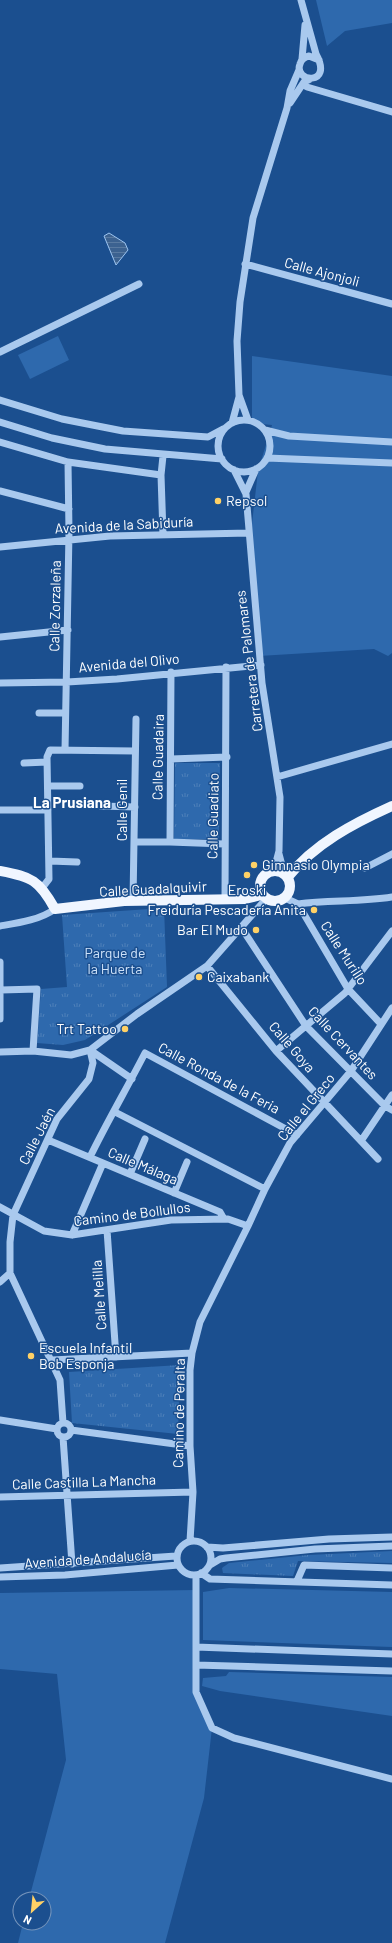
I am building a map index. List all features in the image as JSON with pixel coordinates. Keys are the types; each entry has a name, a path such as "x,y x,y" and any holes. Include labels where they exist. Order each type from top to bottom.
{"main road":[{"path":"282,873 290,883 290,890 285,898 275,902 264,897 259,886 264,875 282,873 298,864 322,845 363,819 392,806"},
{"path":"0,871 25,877 37,882 55,909"},
{"name":"Calle Guadalquivir","path":"55,909 133,901 245,899 264,897"}],"street":[{"path":"287,108 304,82 313,78 322,67 301,0"},
{"path":"232,423 239,396 237,341 245,264 253,218 287,108 290,91 302,59 306,19"},
{"path":"302,59 309,56 319,60"},
{"path":"299,70 303,76 313,78 325,92"},
{"path":"306,87 392,112"},
{"name":"Calle Ajonjoli","path":"245,264 392,304"},
{"path":"0,352 139,284"},
{"path":"239,396 248,420"},
{"path":"0,400 62,419 123,431 208,437 224,430 232,423 248,420 258,423 265,430 270,439 268,458 256,470 249,472 234,470 222,460 218,450 219,439 224,430"},
{"path":"0,422 52,438 105,449 163,456 222,460"},
{"path":"265,430 289,436 392,442"},
{"path":"0,442 68,462 161,475"},
{"path":"163,456 161,475 163,534"},
{"path":"268,458 392,463"},
{"name":"Calle Zorzaleña","path":"65,750 69,540 68,462"},
{"name":"Carretera de Palomares","path":"234,470 246,492 262,683 280,797 279,851 282,873"},
{"name":"Carretera de Palomares","path":"246,492 256,470"},
{"path":"0,491 69,509"},
{"name":"Avenida de la Sabiduría","path":"0,547 69,540 163,534 249,533"},
{"path":"0,637 68,630"},
{"name":"Avenida del Olivo","path":"0,683 67,682 261,664"},
{"name":"Calle Guadiato","path":"225,899 224,844 227,757 226,667"},
{"name":"Calle Guadaira","path":"170,842 171,672"},
{"path":"39,713 65,713"},
{"name":"Calle Genil","path":"133,901 136,719"},
{"path":"277,777 392,744"},
{"path":"42,888 49,879 50,861 47,762 50,750 135,751"},
{"name":"Calle Guadiato","path":"171,759 227,757"},
{"path":"24,763 47,762"},
{"path":"48,786 80,786"},
{"path":"101,806 135,808"},
{"path":"0,810 48,810"},
{"path":"135,842 224,844"},
{"path":"365,868 392,854"},
{"path":"50,861 77,862"},
{"path":"0,1052 33,1051 71,1055 90,1050 137,1014 207,966 241,927 264,897"},
{"path":"285,898 298,904 368,900 392,897"},
{"name":"Calle Murillo","path":"298,904 348,988 381,1024"},
{"name":"Calle Guadalquivir","path":"0,926 21,922 50,913 55,909"},
{"name":"Calle Cervantes","path":"241,927 306,1026 385,1106 392,1110"},
{"path":"276,1051 348,988 392,931"},
{"path":"0,962 0,1020"},
{"name":"Calle Goya","path":"207,966 276,1051 378,1159"},
{"path":"1,990 37,989 33,1051"},
{"name":"Calle el Greco","path":"248,1226 265,1189 297,1135 351,1072 392,1008"},
{"path":"90,1050 132,1079"},
{"name":"Calle Jaén","path":"12,1215 57,1119 89,1079 93,1063 90,1050"},
{"name":"Calle Ronda de la Feria","path":"90,1158 106,1124 115,1112 145,1053 297,1135"},
{"path":"361,1142 392,1095"},
{"path":"115,1112 265,1189"},
{"path":"130,1174 145,1139"},
{"name":"Calle Málaga","path":"48,1140 220,1212 224,1219"},
{"path":"174,1193 187,1162"},
{"path":"72,1235 103,1163"},
{"name":"Camino de Bollullos","path":"0,1207 12,1215 44,1230 72,1235 171,1220 224,1219"},
{"path":"12,1215 10,1273 52,1360 60,1380 62,1423 57,1429"},
{"path":"224,1219 248,1226"},
{"name":"Camino de Peralta","path":"190,1541 193,1492 190,1446 190,1370 192,1353 200,1322 248,1226"},
{"name":"Calle Melilla","path":"107,1230 116,1357"},
{"path":"0,1282 10,1273"},
{"path":"52,1360 192,1353"},
{"path":"0,1420 57,1429"},
{"path":"62,1423 68,1424 71,1430"},
{"path":"57,1429 58,1433 63,1437 72,1564"},
{"path":"71,1430 190,1446"},
{"path":"63,1437 68,1436 71,1430"},
{"name":"Calle Castilla La Mancha","path":"0,1497 193,1492"},
{"path":"207,1547 223,1548 330,1539 392,1537"},
{"path":"210,1565 211,1555 207,1547 202,1543 190,1541 181,1546 176,1556 178,1565 185,1573 198,1574 210,1579 392,1585"},
{"path":"198,1574 220,1559 315,1549 392,1546"},
{"name":"Avenida de Andalucía","path":"0,1568 176,1556"},
{"path":"297,1582 304,1564 392,1568"},
{"name":"Avenida de Andalucía","path":"0,1577 65,1575 178,1565"},
{"path":"198,1574 196,1692 212,1728 234,1738 392,1779"},
{"path":"196,1647 392,1654"},
{"path":"196,1665 392,1671"}],"green space":[{"path":"316,0 392,0 392,23 345,31 327,46"},
{"path":"58,336 69,360 30,379 18,355"},
{"path":"252,356 392,376 392,653 388,656 374,649 259,656 250,541 258,471 272,425 252,423"},
{"path":"175,763 220,763 219,839 174,839"},
{"name":"Parque de la Huerta","path":"164,908 167,987 85,1040 63,1045 37,1043 41,989 67,987 62,915"},
{"path":"180,1365 178,1434 72,1423 69,1372"},
{"path":"392,1551 392,1563 298,1561 293,1576 223,1573 222,1568 229,1563 308,1555"},
{"path":"229,1588 392,1592 392,1647 203,1640 203,1592"},
{"path":"196,1590 196,1692 212,1728 204,1798 165,1943 18,1943 21,1931 52,1931 52,1891 31,1891 66,1760 57,1674 0,1669 0,1593"},
{"path":"229,1672 392,1677 392,1716 220,1691 202,1686 203,1678 226,1676"}],"shaded area":[{"path":"109,233 125,243 128,250 116,265 104,236"}],"place":[{"name":"Repsol","path":"218,501"},
{"name":"Gimnasio Olympia","path":"254,865"},
{"name":"Eroski","path":"247,875"},
{"name":"Freiduría Pescadería Anita","path":"314,910"},
{"name":"Bar El Mudo","path":"256,930"},
{"name":"Caixabank","path":"199,977"},
{"name":"Trt Tattoo","path":"125,1029"},
{"name":"Escuela Infantil Bob Esponja","path":"31,1356"}],"district":[{"name":"La Prusiana","path":"72,803"}]}
